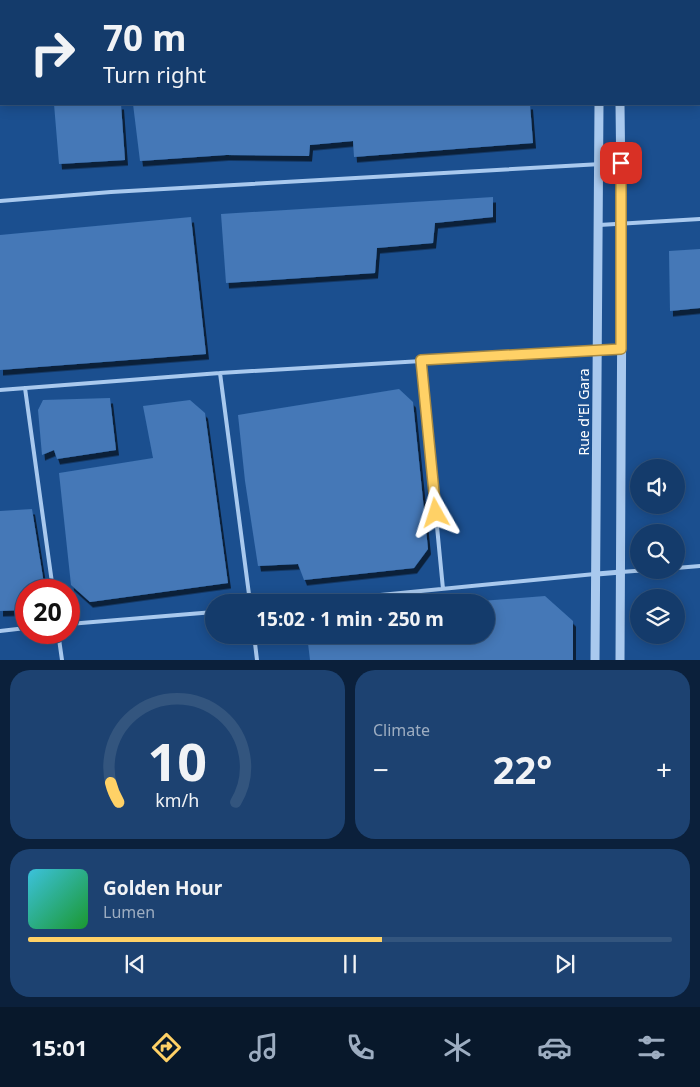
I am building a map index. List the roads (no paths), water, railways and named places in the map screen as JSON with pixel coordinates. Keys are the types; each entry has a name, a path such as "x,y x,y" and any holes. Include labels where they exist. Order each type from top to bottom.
{"street":[{"name":"Rue d'El Gara","path":"595,660 599,105"},
{"path":"620,105 620,660"},
{"path":"596,574 621,572"}],"lane":[{"path":"0,200 621,163"},
{"path":"599,224 700,219"},
{"path":"0,390 220,373 621,349"},
{"path":"421,360 443,589"},
{"path":"220,373 249,594"},
{"path":"25,388 51,579"},
{"path":"685,567 700,566"},
{"path":"621,572 630,571"},
{"path":"391,594 596,574"},
{"path":"80,623 205,613"},
{"path":"0,631 15,629"},
{"path":"60,644 62,660"},
{"path":"255,644 257,660"}]}
